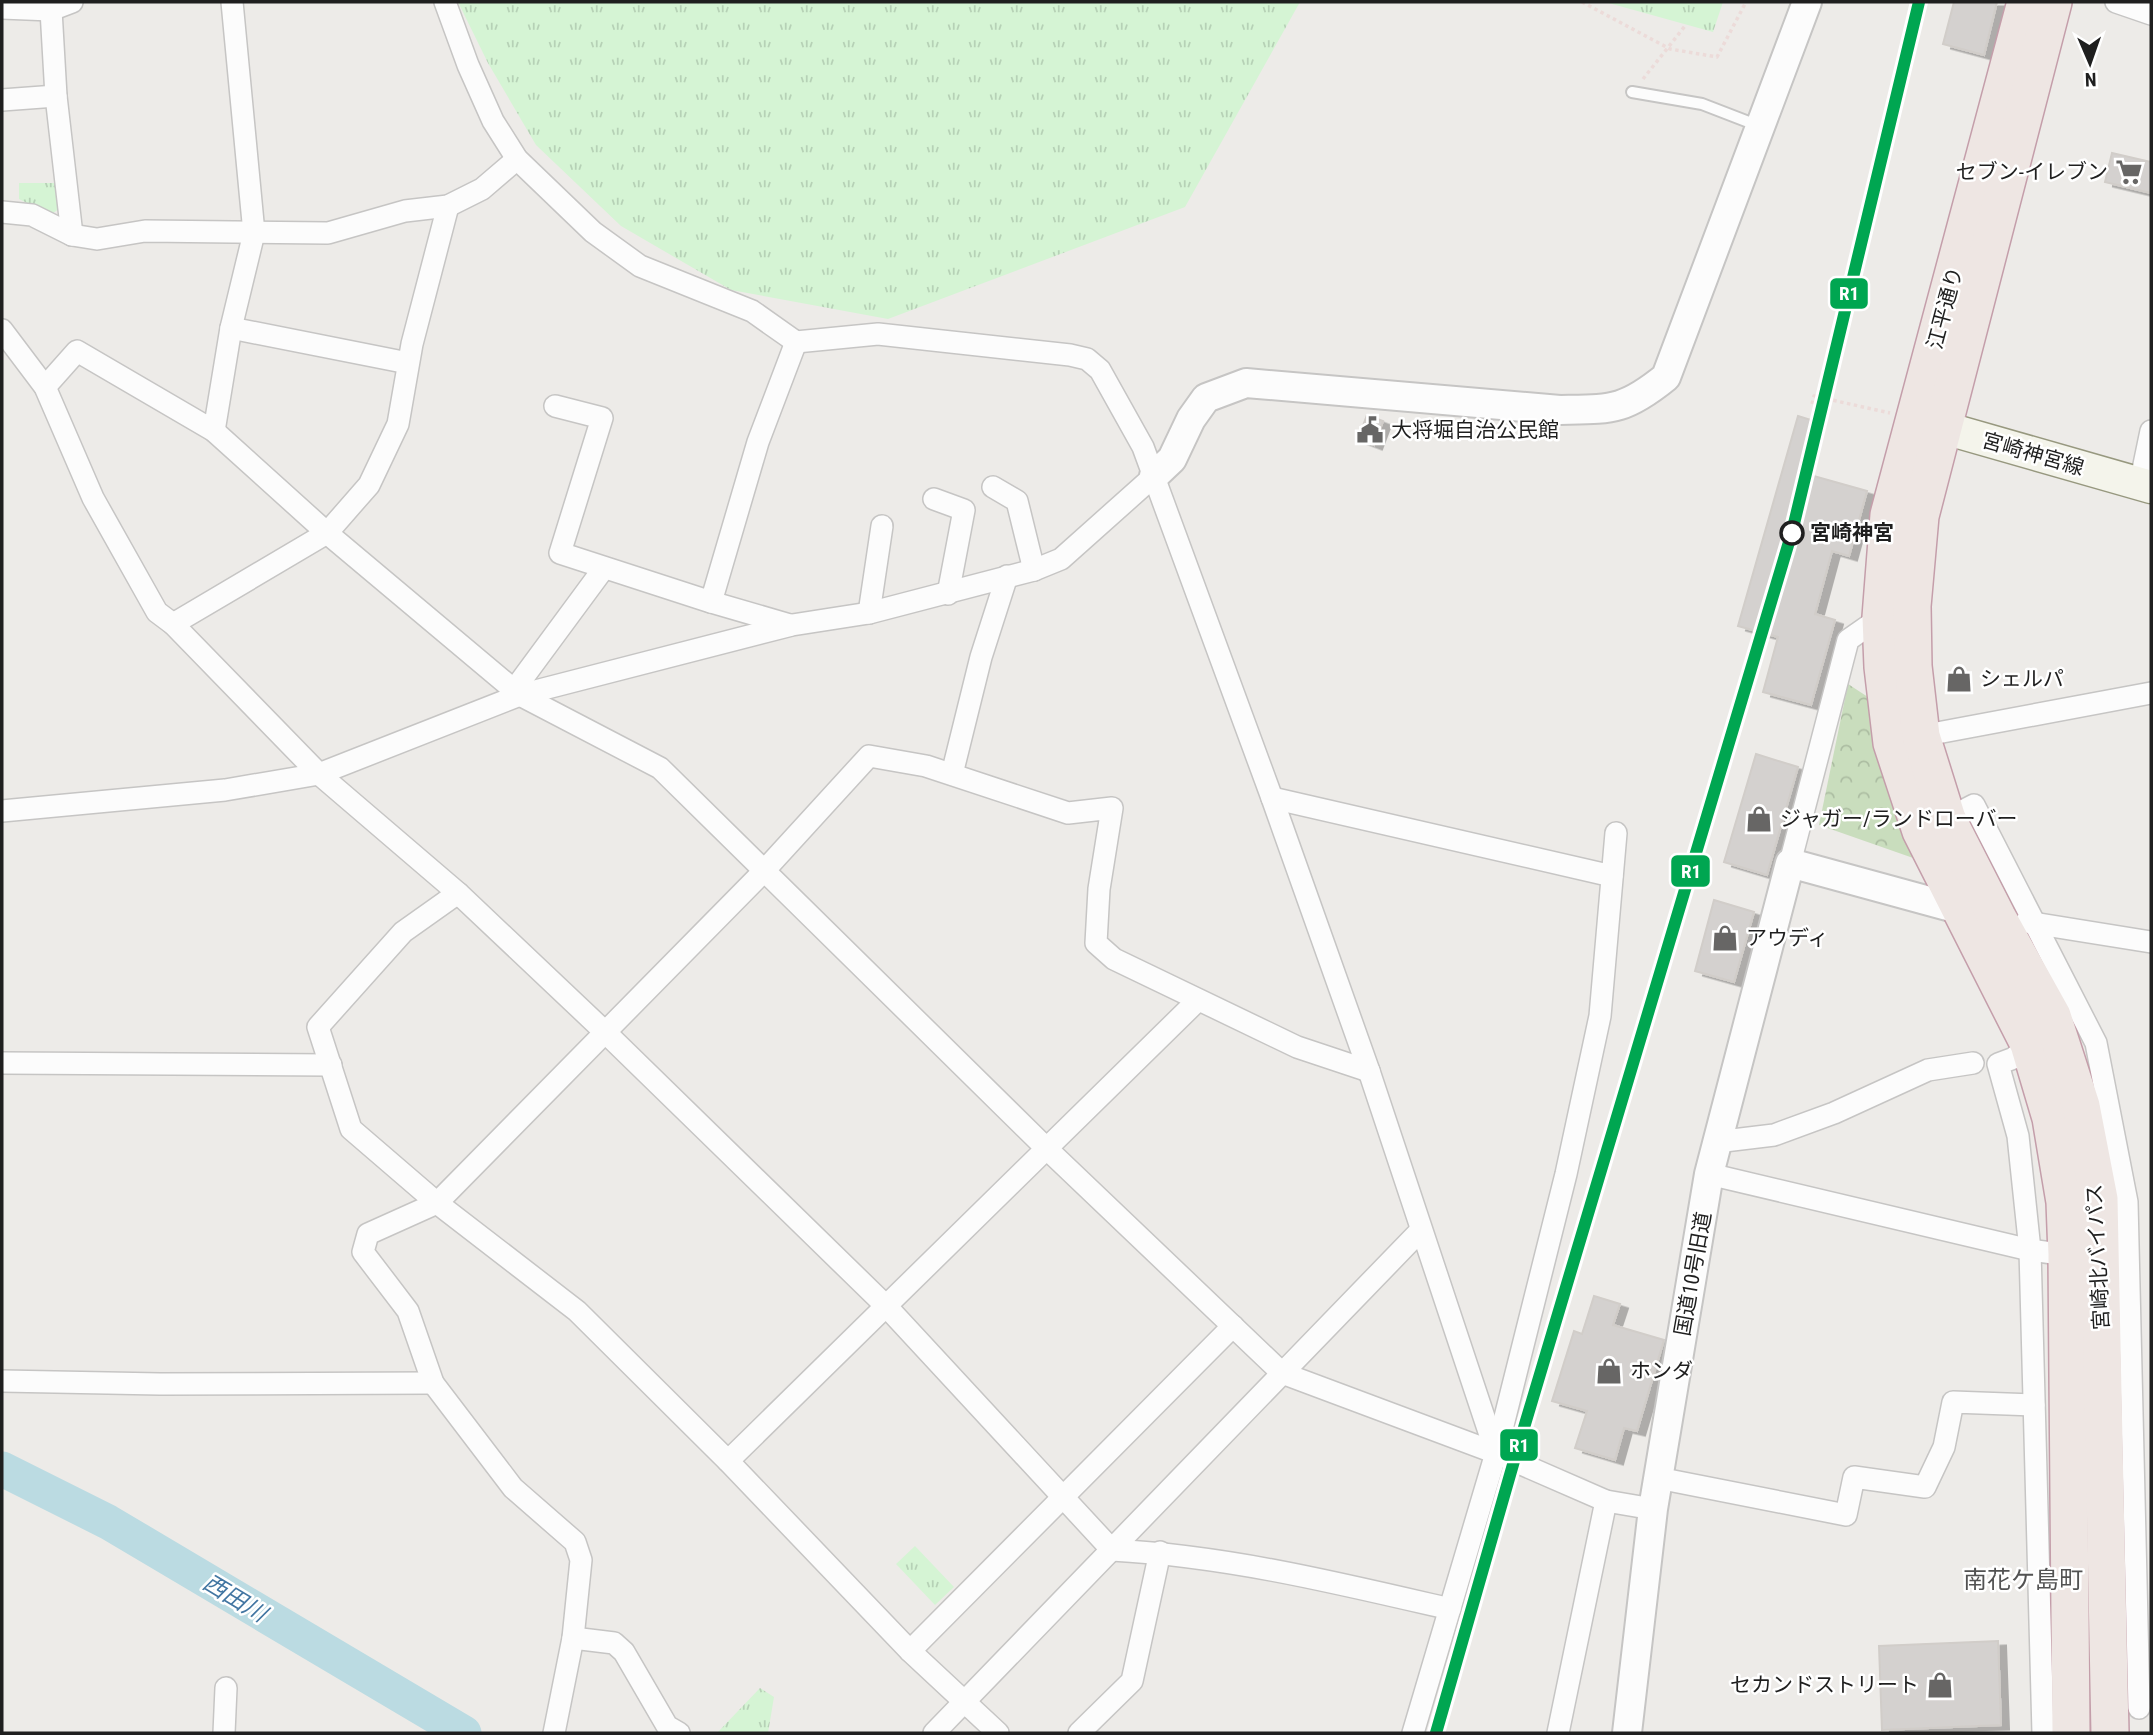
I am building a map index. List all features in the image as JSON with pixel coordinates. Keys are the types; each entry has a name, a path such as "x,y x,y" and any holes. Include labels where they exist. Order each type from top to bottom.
{"highway":[{"name":"江平通り","path":"1930,424 2026,2"},
{"name":"江平通り","path":"1896,612 1889,515 1930,424 2053,2"},
{"name":"宮崎北バイパス","path":"1896,612 1913,666 1922,736 1947,819 2052,1016 2081,1106 2099,1199 2126,1718"},
{"name":"宮崎北バイパス","path":"1896,612 1883,667 1892,743 1921,831 2028,1044 2051,1118 2065,1202 2071,1733"}],"main road":[{"name":"宮崎神宮線","path":"1930,424 2145,485"}],"street":[{"path":"2,8 51,10 72,2"},
{"path":"214,431 231,328 254,233 232,2"},
{"path":"445,2 493,121 517,159 593,232 640,266 752,311 796,342 878,334 1070,355 1087,359 1100,370 1129,418 1154,476 1272,797 1369,1071 1496,1453"},
{"path":"2,811 225,790 319,774 517,692 792,625 869,613 1034,570 1061,559 1172,459 1191,419 1206,398 1246,383 1560,410 1610,410 1631,404 1666,377 1807,2"},
{"path":"2116,2 2151,14"},
{"path":"51,10 56,96 72,235"},
{"path":"2,100 56,96"},
{"path":"2,212 32,215 72,235 97,239 145,231 328,233 405,211 448,206 482,189 517,159"},
{"path":"173,624 327,533 369,485 398,424 408,363 448,206"},
{"path":"231,328 408,363"},
{"path":"2,330 45,387 93,498 157,612 173,624 319,774 458,893 887,1307 1112,1550 1160,1552 1264,1566 1450,1609"},
{"path":"711,602 758,442 796,342"},
{"path":"45,387 77,351 214,431 327,533 517,692 660,768 1045,1147 1282,1373 1496,1453 1605,1501 1653,1509"},
{"path":"555,406 601,418 560,553 792,625"},
{"path":"2145,485 2151,431"},
{"path":"993,488 1017,500 1034,570"},
{"path":"934,499 964,510 948,594"},
{"path":"869,613 882,526"},
{"path":"517,692 604,568"},
{"path":"952,775 981,657 1007,576"},
{"path":"1896,612 1848,640 1790,863 1959,911 2151,942"},
{"path":"1922,736 2151,693"},
{"path":"554,1733 573,1638 581,1560 575,1542 513,1488 433,1383 408,1311 363,1252 368,1234 438,1203 763,872 869,756 926,766 1068,813 1112,808 1099,889 1096,943 1114,959 1297,1047 1369,1071"},
{"path":"1272,797 1612,876"},
{"path":"1947,819 1974,805 2096,1043 2127,1202 2126,1718"},
{"path":"1413,1733 1496,1453 1566,1174 1600,1016 1616,833"},
{"name":"国道10号旧道","path":"1627,1733 1653,1509 1709,1174 1790,863"},
{"path":"458,893 403,932 318,1027 351,1129 438,1203 577,1311 728,1461 910,1651 998,1733"},
{"path":"728,1461 887,1307 1045,1147 1198,1000"},
{"path":"2028,1044 2014,1058 1998,1064 2018,1136 2030,1250 2043,1733"},
{"path":"2,1063 331,1065"},
{"path":"1716,1142 1774,1135 1835,1114 1928,1070 1973,1063"},
{"path":"1709,1174 2030,1250 2067,1255"},
{"path":"934,1733 1420,1231"},
{"path":"910,1651 1233,1326"},
{"path":"2,1381 160,1384 433,1383"},
{"path":"1658,1478 1846,1515 1854,1476 1925,1487 1944,1447 1953,1402 2034,1405"},
{"path":"1558,1733 1605,1501"},
{"path":"1079,1733 1132,1681 1160,1552"},
{"path":"573,1638 614,1643 624,1652 667,1726 679,1733"},
{"path":"223,1733 226,1688"}],"lane":[{"path":"1632,92 1702,104 1759,126"}],"path":[{"path":"1583,2 1670,49 1717,57 1746,2"},
{"path":"1632,92 1670,49 1685,26"},
{"path":"1812,404 1814,396 1930,424"}],"green space":[{"path":"458,2 1300,2 1185,207 888,319 731,290 621,226 536,145 488,63"},
{"path":"1605,2 1723,2 1713,32"},
{"path":"19,183 56,183 59,209 50,215 19,199"},
{"path":"1848,684 1871,699 1916,859 1819,825"},
{"path":"915,1546 954,1587 935,1605 896,1564"},
{"path":"760,1688 774,1697 768,1733 717,1733"}],"building":[{"path":"1954,2 1997,2 1984,55 1943,44"},
{"name":"セブン-イレブン","path":"2112,153 2151,162 2151,193 2105,182"},
{"name":"大将堀自治公民館","path":"1367,415 1383,421 1374,445 1358,439"},
{"path":"1798,416 1817,422 1803,473 1867,491 1849,556 1832,551 1815,614 1835,620 1811,705 1763,692 1778,637 1738,626"},
{"path":"1756,754 1798,767 1767,875 1724,862"},
{"path":"1714,900 1754,912 1734,982 1695,971"},
{"name":"ホンダ","path":"1594,1296 1620,1304 1613,1325 1664,1340 1637,1431 1624,1428 1615,1460 1575,1448 1587,1411 1552,1401 1574,1331 1582,1334"},
{"name":"セカンドストリート","path":"1998,1641 2001,1725 1882,1730 1879,1646"}],"waterway":[{"name":"西田川","path":"2,1469 108,1522 464,1733"}],"transit line":[{"name":"R1","path":"1436,1733 1514,1461 1792,532 1919,2"}],"place":[{"name":"セブン-イレブン","path":"2129,172"},
{"name":"大将堀自治公民館","path":"1370,430"},
{"name":"宮崎神宮","path":"1792,533"},
{"name":"シェルパ","path":"1959,679"},
{"name":"ジャガー/ランドローバー","path":"1759,819"},
{"name":"アウディ","path":"1725,938"},
{"name":"ホンダ","path":"1609,1371"},
{"name":"セカンドストリート","path":"1940,1685"}],"district":[{"name":"南花ケ島町","path":"2023,1580"}]}
